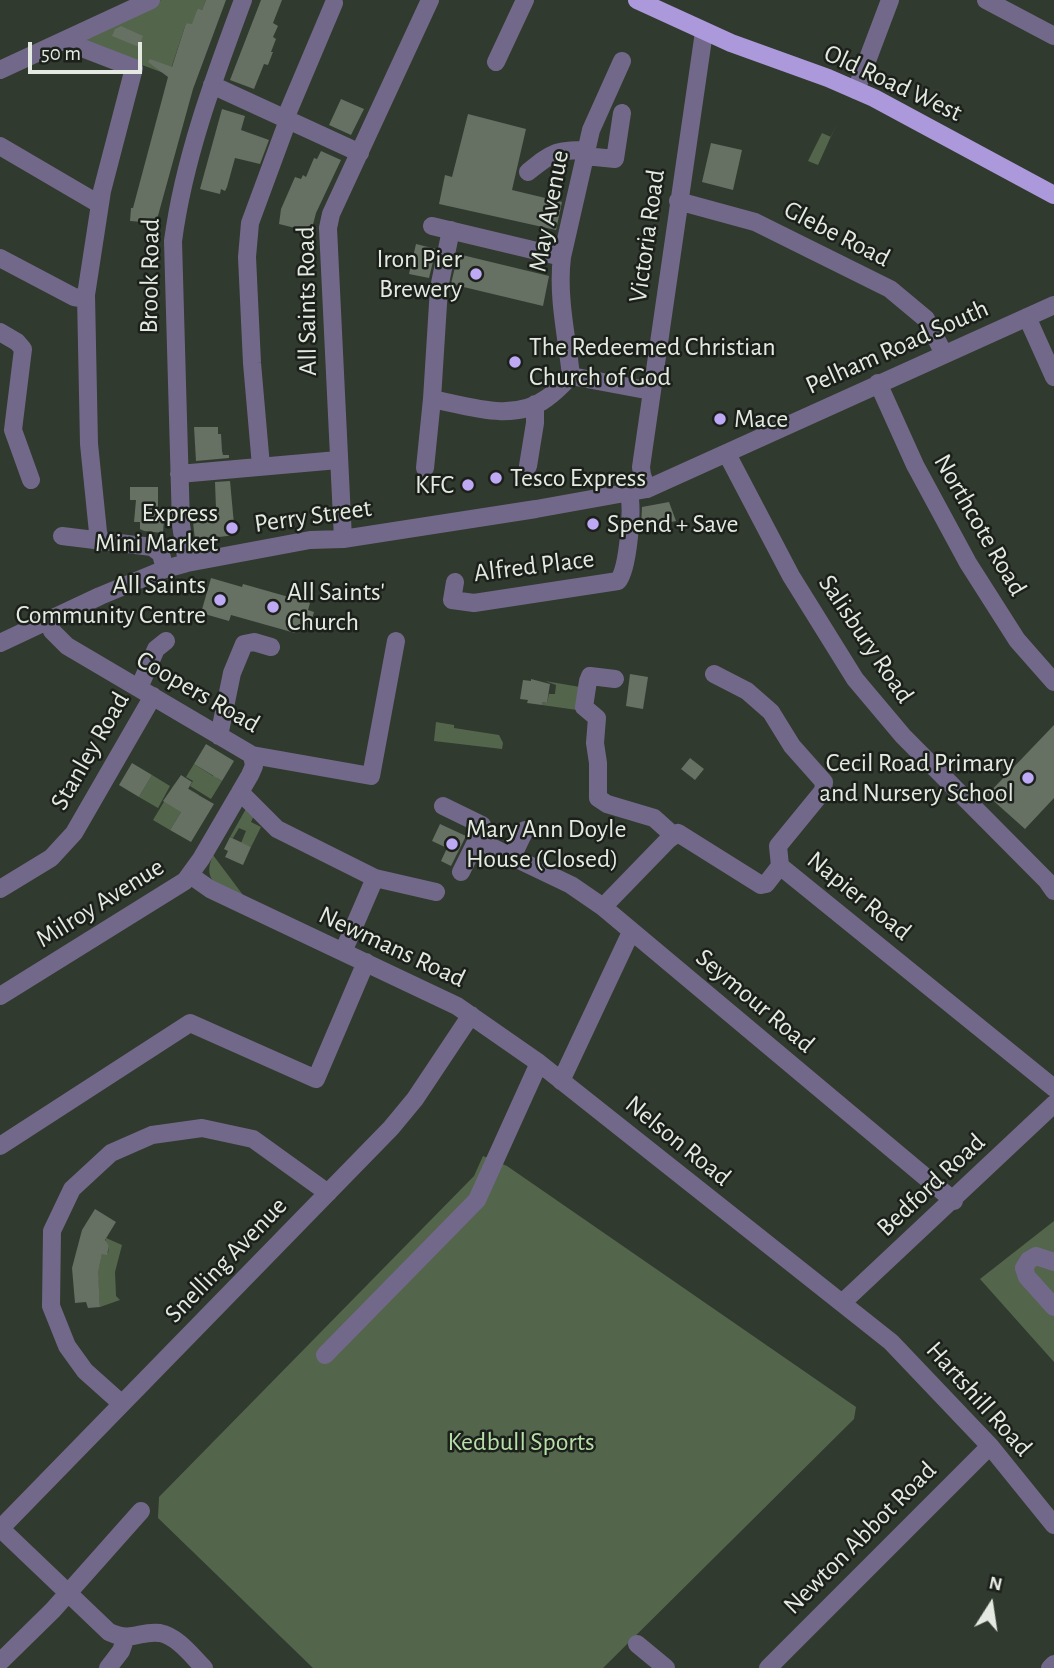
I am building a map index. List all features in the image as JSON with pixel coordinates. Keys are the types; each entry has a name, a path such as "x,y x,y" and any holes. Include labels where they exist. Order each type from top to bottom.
{"main road":[{"name":"Old Road West","path":"637,0 704,32 856,90 1054,195"}],"street":[{"path":"0,70 150,0"},
{"name":"Brook Road","path":"187,563 181,525 173,241 177,205 212,85 243,0"},
{"name":"All Saints Road","path":"343,539 327,232 331,215 430,0"},
{"path":"496,62 525,0"},
{"path":"856,90 890,0"},
{"path":"986,0 1054,36"},
{"path":"261,466 247,257 250,223 286,120 334,3"},
{"name":"Victoria Road","path":"648,489 641,467 704,32"},
{"path":"64,41 134,68 99,204 86,295 89,444 99,542"},
{"name":"May Avenue","path":"571,376 560,275 562,257 591,130 622,61"},
{"path":"212,85 360,153"},
{"path":"528,172 550,155 562,150 615,159 622,113"},
{"path":"0,146 99,204"},
{"name":"Glebe Road","path":"678,201 755,222 880,284 926,319 944,354"},
{"path":"432,226 562,257"},
{"path":"425,468 439,288 451,230"},
{"path":"0,258 74,297 86,295"},
{"name":"Pelham Road South","path":"648,489 1054,305"},
{"path":"1027,317 1054,377"},
{"path":"0,332 17,342 23,350 7,433 31,480"},
{"path":"432,399 505,412 545,400 571,376 651,391"},
{"name":"Northcote Road","path":"878,383 915,465 968,564 1017,640 1054,682"},
{"path":"528,466 536,404"},
{"name":"Salisbury Road","path":"727,454 791,576 855,679 903,736 1054,891"},
{"path":"179,474 338,460"},
{"name":"Perry Street","path":"0,643 100,596 165,569 187,563 310,540 343,539 648,489"},
{"name":"Alfred Place","path":"453,591 474,603 615,582 621,578 632,516 629,494"},
{"path":"62,536 152,547 161,554 165,569"},
{"name":"Coopers Road","path":"50,621 52,631 67,646 252,755 372,776 396,642"},
{"name":"Stanley Road","path":"0,890 51,858 74,833 146,692 156,649 166,641"},
{"path":"219,736 232,673 244,644 254,642 271,647"},
{"path":"714,674 747,691 771,712 792,747 824,782 823,792 778,846 780,866"},
{"path":"603,907 673,835 654,818 602,802 598,798 595,743 597,718 584,707 588,678 593,676 615,679"},
{"path":"191,875 253,768 252,755"},
{"path":"240,792 277,828 374,878 436,892"},
{"path":"443,806 482,825 461,872"},
{"path":"512,857 525,830"},
{"name":"Napier Road","path":"673,835 683,834 761,885 766,884 780,866 1054,1088"},
{"name":"Seymour Road","path":"477,840 571,885 603,907 954,1201"},
{"name":"Newmans Road","path":"191,875 209,889 471,1014 561,1081"},
{"name":"Milroy Avenue","path":"0,996 175,889 191,875"},
{"path":"343,952 374,878"},
{"path":"561,1081 631,932"},
{"path":"0,1146 190,1024 316,1079 366,962"},
{"name":"Snelling Avenue","path":"0,1529 407,1109 471,1014"},
{"path":"325,1355 477,1200 539,1063"},
{"name":"Nelson Road","path":"561,1081 891,1342"},
{"name":"Bedford Road","path":"842,1303 954,1201 1054,1104"},
{"path":"122,1404 85,1371 67,1346 51,1306 52,1231 72,1189 111,1153 152,1135 202,1128 253,1139 328,1193"},
{"path":"1054,1262 1036,1256 1029,1260 1024,1268 1027,1277 1054,1307"},
{"name":"Hartshill Road","path":"891,1342 989,1446 1054,1525"},
{"name":"Newton Abbot Road","path":"768,1668 989,1446"},
{"path":"0,1662 68,1594 141,1511"},
{"path":"0,1529 107,1630 126,1637 154,1633 166,1635 204,1668"},
{"path":"108,1668 124,1646 126,1637"},
{"path":"637,1644 666,1668"},
{"path":"1049,1668 1054,1664"}],"green space":[{"path":"161,0 206,0 202,10 198,8 196,26 186,23 169,75 75,40"},
{"path":"822,133 831,137 818,165 808,161"},
{"path":"545,681 580,687 577,710 542,705 542,702 547,703 549,694 555,694 556,685"},
{"path":"436,722 454,725 454,728 499,735 503,743 502,749 434,741"},
{"path":"194,764 213,776 216,771 217,778 222,781 211,799 190,786 193,781 186,777"},
{"path":"152,775 170,786 158,808 139,797"},
{"path":"179,783 199,795 181,812 170,830 153,820 174,785"},
{"path":"247,807 256,811 251,822 261,827 251,847 241,843 246,831 239,828 233,838 230,837"},
{"path":"213,855 243,895 241,897 211,878 209,872"},
{"name":"Kedbull Sports","path":"483,1156 507,1166 856,1407 854,1419 603,1668 313,1668 158,1518 159,1497 474,1176"},
{"path":"1054,1221 1054,1362 980,1279"},
{"path":"106,1238 122,1245 115,1272 116,1296 120,1300 100,1307 97,1266 102,1253 108,1253"}],"building":[{"path":"206,0 226,0 193,89 156,223 130,221 131,208 168,77 148,62 150,59 172,67 186,23 192,24 198,8 202,10"},
{"path":"261,0 282,0 273,23 278,26 273,37 276,39 273,52 268,65 264,64 254,89 230,80"},
{"path":"121,26 143,36 139,47 112,36 115,29"},
{"path":"341,99 364,109 351,135 329,125"},
{"path":"222,109 245,116 241,130 269,140 260,164 235,158 227,187 225,191 221,189 220,194 200,189"},
{"path":"468,114 526,129 512,190 562,202 556,230 439,204 445,175 452,177"},
{"path":"711,143 742,150 733,190 702,182"},
{"path":"321,151 341,160 316,213 311,232 279,224 281,209 295,177 306,177 314,158 317,159"},
{"path":"416,244 436,249 429,278 409,274"},
{"path":"458,254 549,276 543,306 451,284"},
{"path":"194,427 218,427 223,455 229,455 229,458 196,461"},
{"path":"230,481 235,535 195,540 193,522 200,521 199,511 216,509 215,482"},
{"path":"130,487 158,487 158,517 164,518 163,533 144,531 140,529 140,522 134,522 136,500 130,500"},
{"path":"669,502 676,521 641,528 642,507"},
{"name":"All Saints' Church","path":"211,578 310,603 308,610 314,612 309,629 297,626 295,633 231,615 229,621 201,613"},
{"path":"630,674 648,677 643,709 626,706"},
{"path":"531,679 550,684 547,703 527,703 528,700 520,699 523,680"},
{"name":"Cecil Road Primary and Nursery School","path":"1054,725 1054,798 1025,829 987,795"},
{"path":"206,744 234,761 222,781 194,764"},
{"path":"690,758 704,769 695,780 681,769"},
{"path":"132,763 152,775 139,797 119,785"},
{"path":"181,775 192,782 188,789 214,804 191,842 170,830 181,812 163,801"},
{"name":"Mary Ann Doyle House (Closed)","path":"440,824 466,836 451,866 441,861 447,848 432,841"},
{"path":"230,837 251,847 243,865 225,857 228,851 224,849"},
{"path":"95,1209 116,1222 105,1240 109,1246 107,1255 102,1254 98,1272 100,1307 88,1308 86,1302 75,1303 72,1268 82,1230"}],"place":[{"name":"Iron Pier Brewery","path":"476,274"},
{"name":"The Redeemed Christian Church of God","path":"515,362"},
{"name":"Mace","path":"720,419"},
{"name":"Tesco Express","path":"496,478"},
{"name":"KFC","path":"468,485"},
{"name":"Spend + Save","path":"593,524"},
{"name":"Express Mini Market","path":"232,528"},
{"name":"All Saints Community Centre","path":"220,600"},
{"name":"All Saints' Church","path":"273,607"},
{"name":"Cecil Road Primary and Nursery School","path":"1028,778"},
{"name":"Mary Ann Doyle House (Closed)","path":"452,844"}]}
